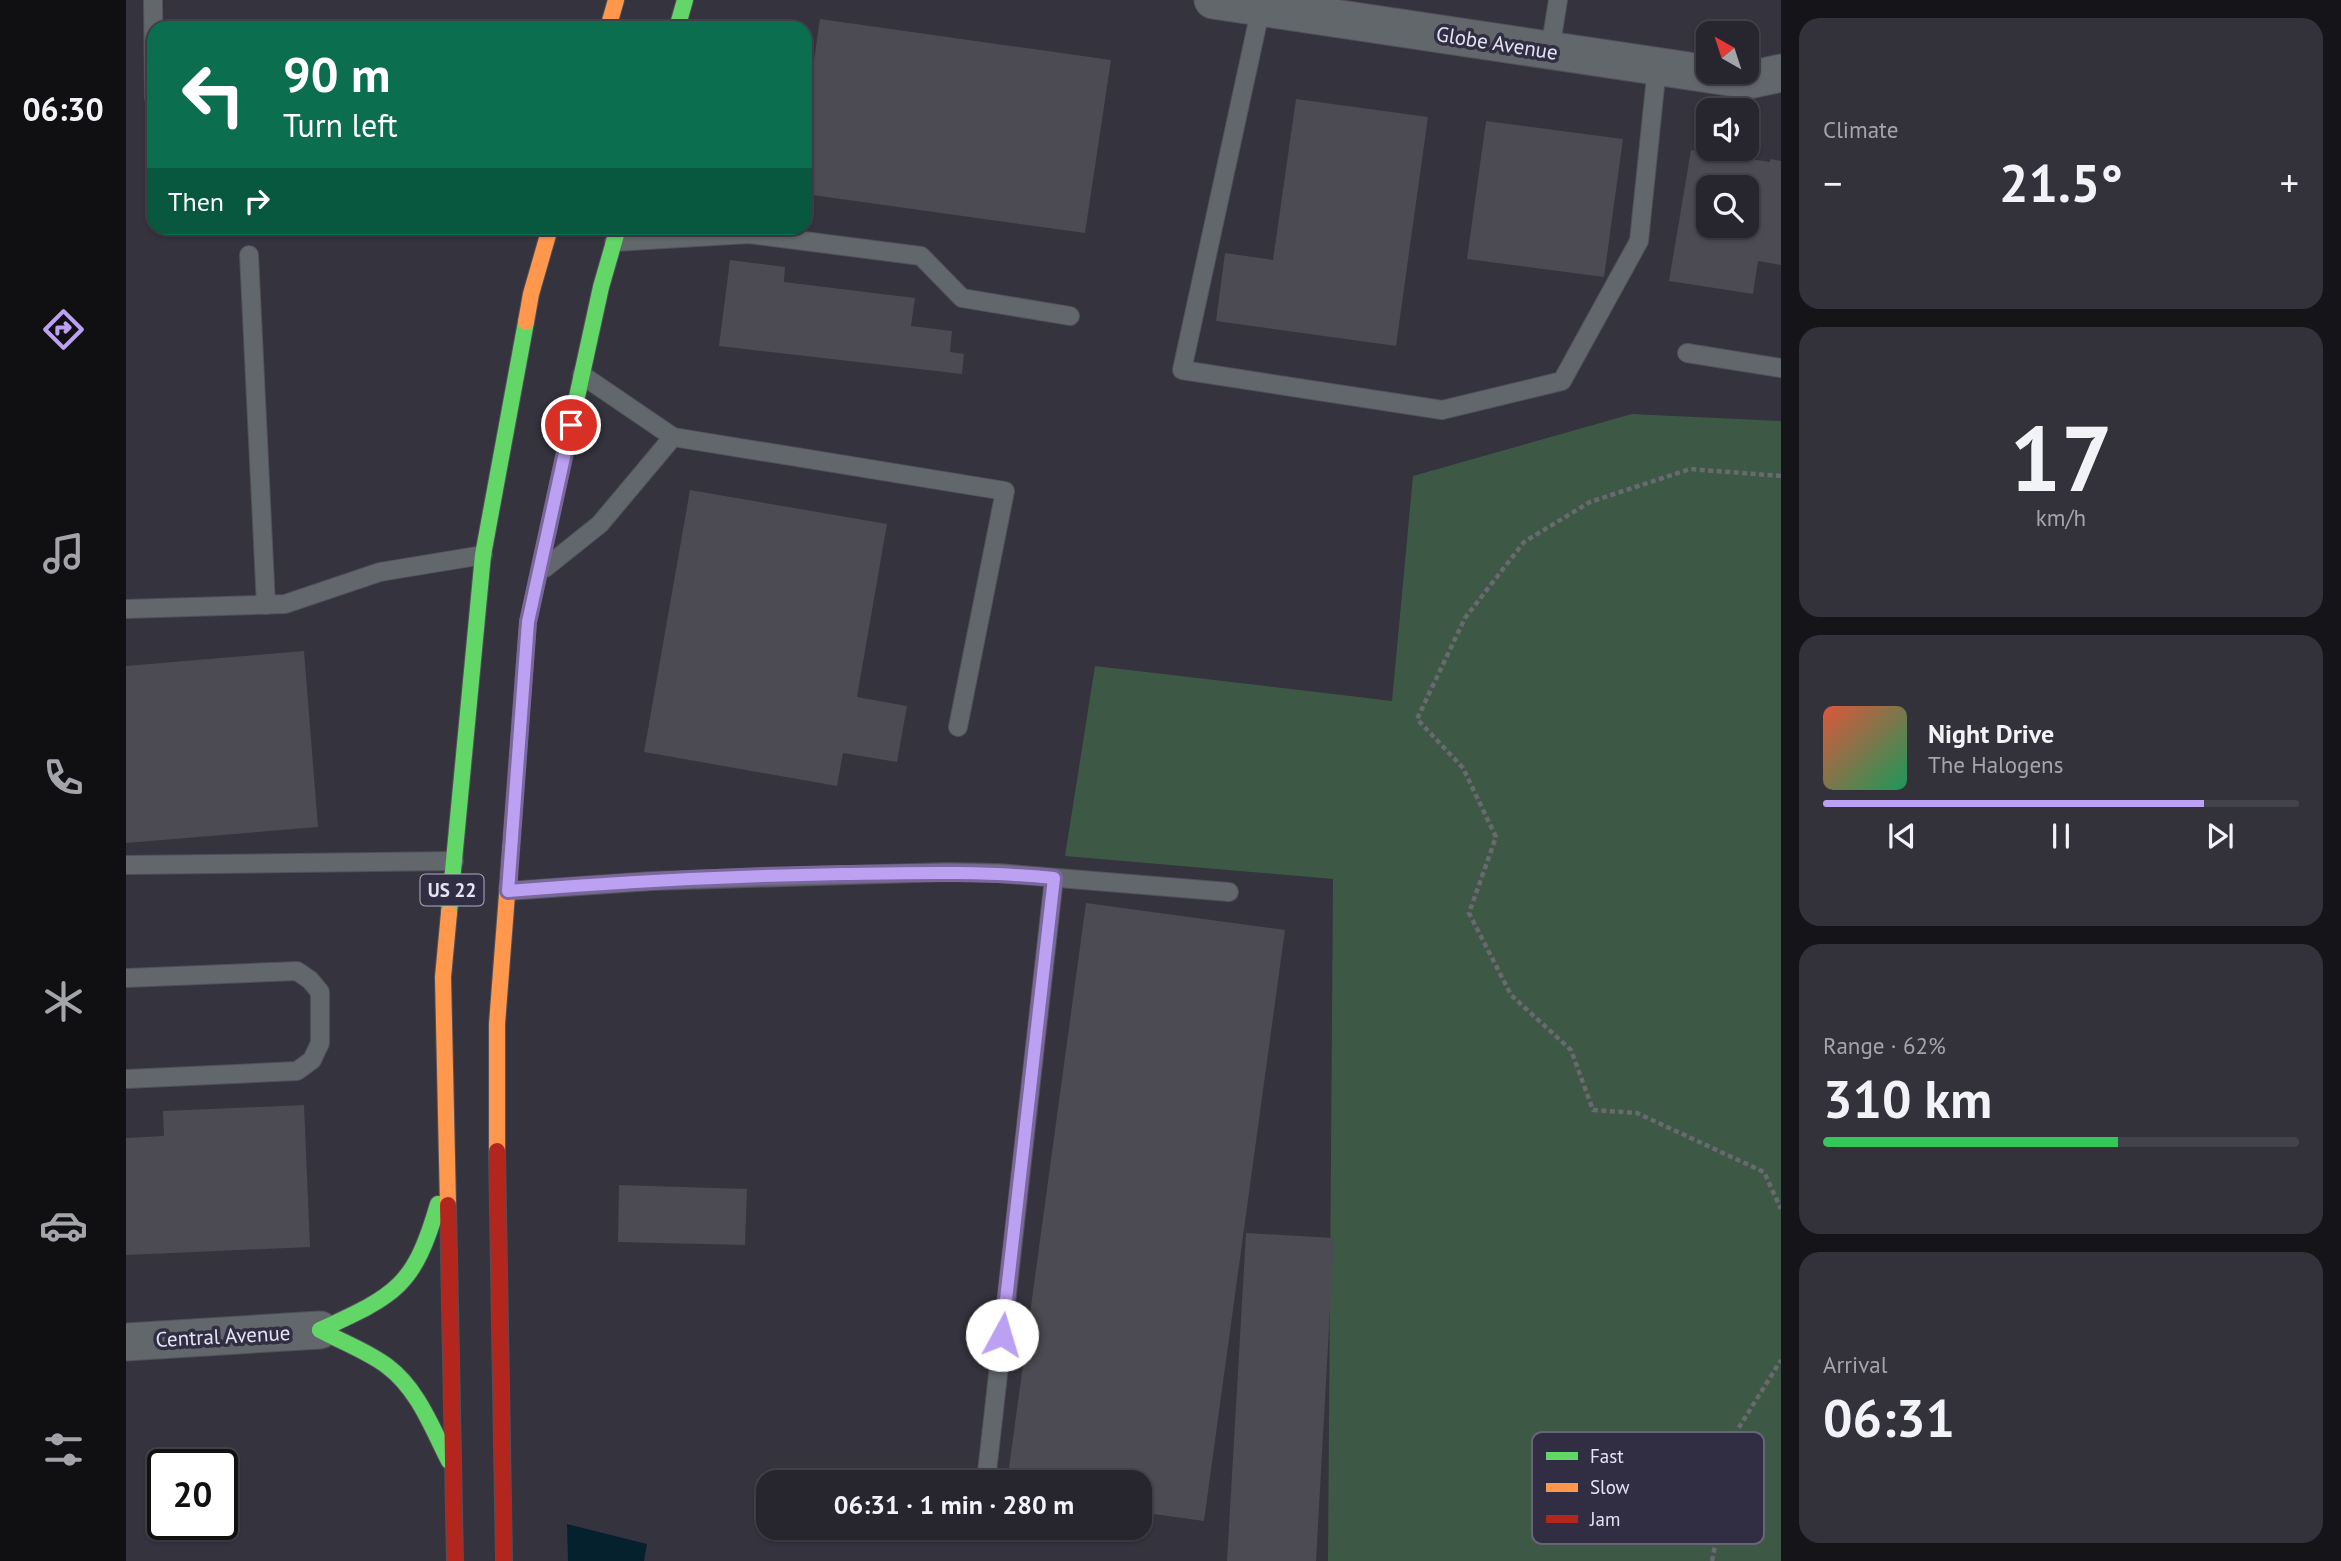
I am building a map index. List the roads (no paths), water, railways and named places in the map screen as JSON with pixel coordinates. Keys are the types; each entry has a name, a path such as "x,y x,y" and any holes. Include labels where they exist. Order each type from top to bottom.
{"highway":[{"path":"610,21 616,0"},
{"path":"679,21 685,0"},
{"name":"US 22","path":"456,1561 443,977 483,555 531,294 548,235"},
{"name":"US 22","path":"504,1561 498,1294 498,1024 528,622 601,287 616,235"},
{"path":"320,1330 379,1302 411,1272 421,1256 447,1176"},
{"path":"320,1330 388,1367 405,1383 417,1400 454,1471"}],"street":[{"name":"Globe Avenue","path":"1213,0 1749,80 1781,73"},
{"name":"Central Avenue","path":"126,1342 320,1330"}],"lane":[{"path":"153,0 153,21"},
{"path":"1550,51 1558,0"},
{"path":"1261,7 1182,370 1442,410 1562,381 1639,241 1657,67"},
{"path":"757,235 921,256 962,298 1070,316"},
{"path":"249,255 266,605"},
{"path":"1687,353 1781,368"},
{"path":"582,375 673,437 1005,491 958,727"},
{"path":"539,573 600,524 673,437"},
{"path":"126,609 285,604 380,572 483,555"},
{"path":"126,865 454,861"},
{"path":"508,891 783,875 947,872 998,873 1229,892"},
{"path":"987,1470 1054,878"},
{"path":"126,978 297,971 310,980 320,992 320,1043 312,1060 297,1071 126,1079"}],"water":[{"path":"567,1524 647,1544 644,1561 568,1561"}]}
